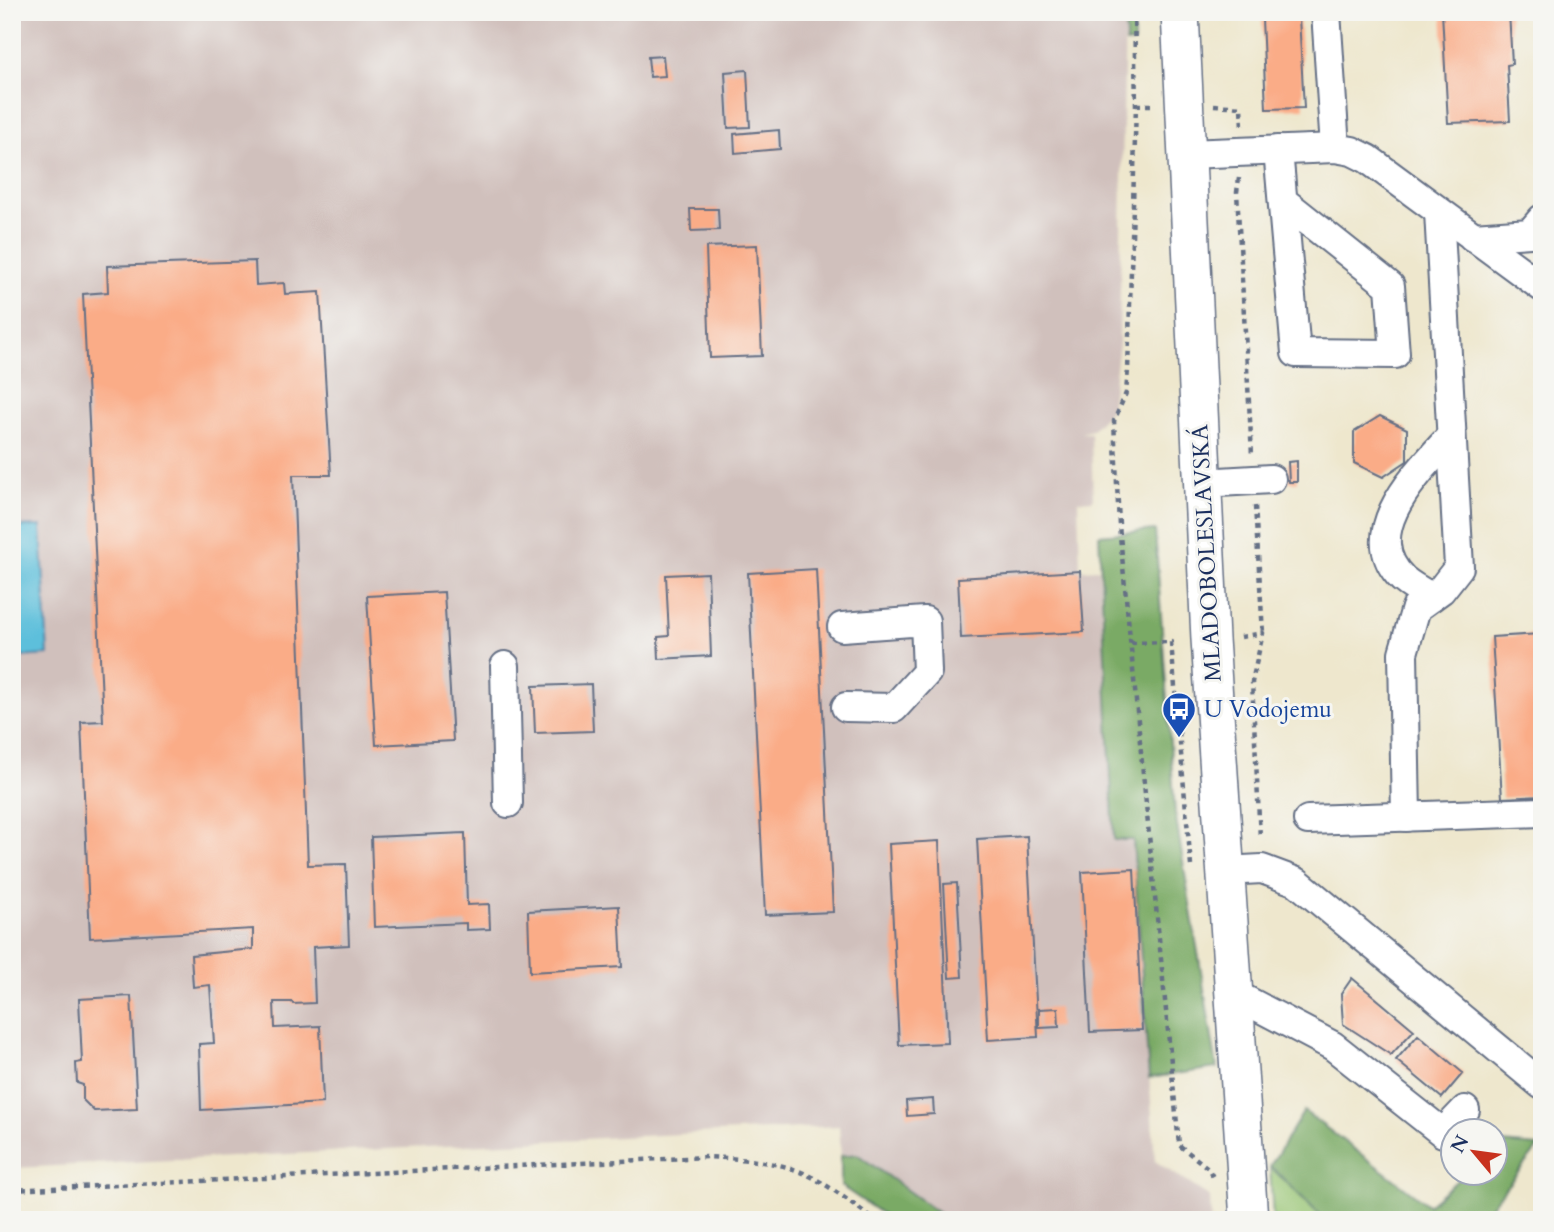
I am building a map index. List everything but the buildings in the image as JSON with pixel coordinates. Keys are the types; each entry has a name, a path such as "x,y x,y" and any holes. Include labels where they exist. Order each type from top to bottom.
{"main road":[{"name":"MLADOBOLESLAVSKÁ","path":"1180,12 1202,483 1208,871 1234,994 1249,1220"}],"lane":[{"path":"1325,12 1335,148"},
{"path":"1187,154 1335,148 1352,151 1368,159 1542,287"},
{"path":"1279,150 1283,201 1296,353 1395,354 1390,286 1283,201"},
{"path":"1406,817 1403,653 1416,608 1441,590 1459,567 1439,212"},
{"path":"1472,237 1530,233 1542,219"},
{"path":"1431,597 1403,579 1389,558 1385,531 1400,498 1416,475 1451,436"},
{"path":"1202,483 1262,479"},
{"path":"842,627 925,621 928,672 894,708 846,708"},
{"path":"505,666 508,803"},
{"path":"1308,820 1542,813"},
{"path":"1208,871 1262,869 1297,883 1542,1085"},
{"path":"1234,994 1333,1046 1443,1133 1465,1110"}],"path":[{"path":"1134,12 1136,105 1128,370 1126,393 1114,421 1119,525 1179,1145 1208,1168 1214,1178"},
{"path":"1136,105 1161,106"},
{"path":"1210,105 1241,107 1243,152 1237,192 1262,479 1262,633 1252,682 1260,838"},
{"path":"1237,637 1262,633"},
{"path":"1131,643 1171,642 1208,871"},
{"path":"12,1190 706,1157 748,1160 789,1168 825,1186 875,1220"}],"shaded area":[{"path":"12,12 1125,12 1119,344 1111,409 1092,430 1081,433 1091,433 1093,500 1078,501 1080,570 1099,569 1114,839 1133,839 1155,1161 1210,1197 1211,1220 948,1220 857,1155 841,1156 839,1126 16,1168 12,1089"}],"green space":[{"path":"1125,12 1134,12 1134,43 1126,43"},
{"path":"1155,530 1175,813 1217,1068 1149,1078 1133,840 1114,840 1099,535"},
{"path":"1304,1111 1428,1205 1451,1186 1507,1186 1480,1220 1325,1220 1270,1166"},
{"path":"1508,1143 1539,1146 1508,1185"},
{"path":"857,1154 948,1220 891,1220 841,1186 841,1156"},
{"path":"1270,1166 1325,1220 1273,1220"}],"water":[{"path":"41,526 48,655 19,657 12,527"}],"place":[{"name":"U Vodojemu","path":"1179,739"}]}
